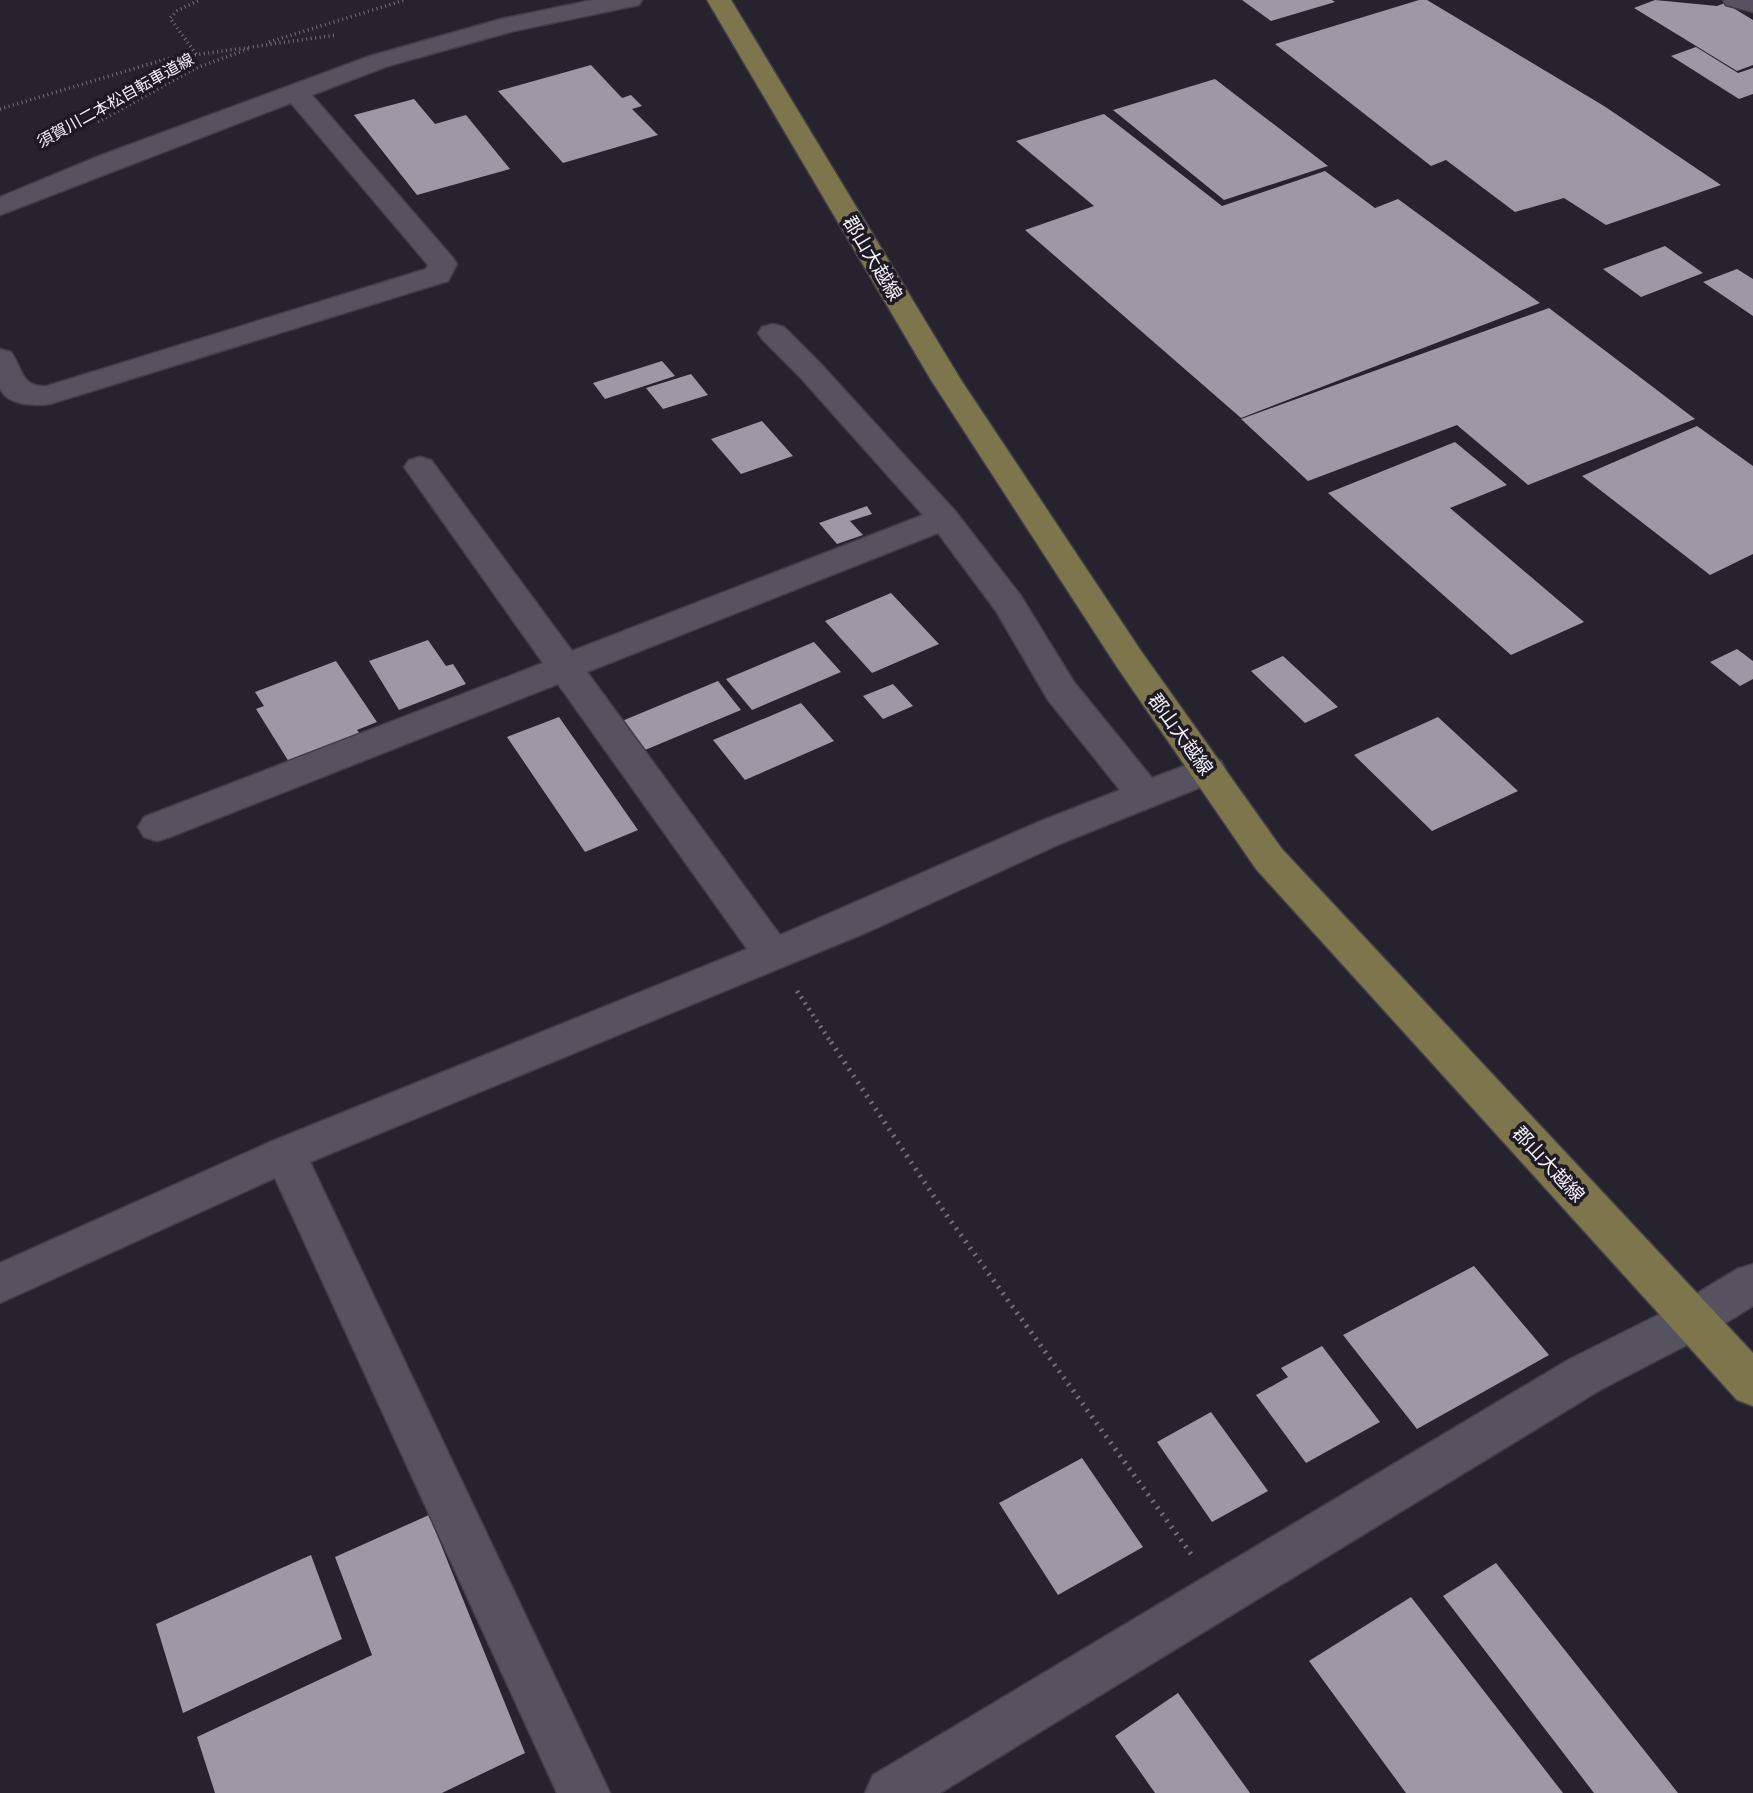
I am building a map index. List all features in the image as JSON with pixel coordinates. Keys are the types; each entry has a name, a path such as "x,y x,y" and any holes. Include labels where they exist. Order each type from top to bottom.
{"main road":[{"name":"郡山大越線","path":"719,0 946,380 1129,659 1269,859 1753,1385"}],"street":[{"path":"0,207 109,162 379,61 510,24 630,0"},
{"path":"1735,0 1753,5"},
{"path":"0,358 17,392 26,397 50,395 438,275 443,264 295,91"},
{"path":"773,333 810,370 944,519 1009,604 1060,691 1144,794"},
{"path":"420,467 772,955"},
{"path":"157,827 944,519"},
{"path":"0,1284 285,1154 856,921 1049,833 1208,769"},
{"path":"285,1154 584,1793"},
{"path":"891,1793 1584,1374 1692,1320 1753,1283"}],"path":[{"path":"196,54 170,18 177,11 199,0"},
{"name":"須賀川二本松自転車道線","path":"89,127 196,68 259,45 405,0"},
{"path":"0,109 129,68 196,54 339,35"},
{"path":"772,955 945,1213 1220,1594"}],"building":[{"path":"1242,0 1332,0 1335,2 1271,21"},
{"path":"1419,0 1427,0 1604,106 1721,185 1606,225 1564,198 1515,212 1446,160 1431,166 1275,44"},
{"path":"1655,0 1717,6 1725,3 1753,20 1753,65 1737,71 1634,8"},
{"path":"1696,47 1738,73 1753,68 1753,94 1739,99 1671,56"},
{"path":"591,65 622,98 631,95 642,106 632,109 658,135 563,163 498,91"},
{"path":"1215,79 1328,166 1224,200 1113,110"},
{"path":"414,99 435,124 466,115 510,169 417,195 354,115"},
{"path":"1104,114 1222,206 1325,171 1375,208 1398,199 1540,303 1241,418 1025,230 1094,206 1016,141"},
{"path":"1665,246 1703,273 1641,297 1603,269"},
{"path":"1737,269 1753,279 1753,316 1703,282"},
{"path":"1549,308 1695,419 1528,485 1457,425 1308,481 1241,419"},
{"path":"662,361 675,376 605,399 593,383"},
{"path":"691,374 708,395 663,409 646,388"},
{"path":"762,421 793,456 741,474 711,439"},
{"path":"1697,426 1753,466 1753,554 1710,575 1582,476"},
{"path":"1455,442 1507,485 1450,508 1584,622 1511,655 1328,493"},
{"path":"867,506 872,514 850,521 863,535 837,544 819,523"},
{"path":"891,593 939,644 872,673 825,621"},
{"path":"428,640 446,666 453,664 466,684 399,710 369,661"},
{"path":"814,642 841,672 752,710 726,679"},
{"path":"1737,649 1753,661 1753,679 1740,686 1710,662"},
{"path":"1283,656 1338,707 1305,723 1251,671"},
{"path":"336,661 377,722 357,730 360,734 289,762 256,709 264,706 255,692"},
{"path":"718,681 741,710 645,750 622,721"},
{"path":"893,684 913,706 883,719 863,696"},
{"path":"801,703 834,741 745,780 713,740"},
{"path":"559,717 638,830 585,852 507,737"},
{"path":"1438,717 1518,791 1432,831 1354,755"},
{"path":"1474,1266 1549,1355 1417,1429 1343,1335"},
{"path":"1322,1346 1380,1422 1306,1463 1256,1395 1288,1377 1281,1368"},
{"path":"1211,1412 1268,1491 1212,1522 1157,1442"},
{"path":"1082,1458 1143,1547 1058,1595 999,1503"},
{"path":"429,1515 525,1753 442,1793 215,1793 197,1737 372,1655 335,1557"},
{"path":"311,1555 342,1639 183,1713 156,1624"},
{"path":"1496,1563 1678,1793 1594,1793 1443,1596"},
{"path":"1411,1597 1563,1793 1406,1793 1309,1661"},
{"path":"1178,1693 1250,1793 1155,1793 1115,1736"}]}
